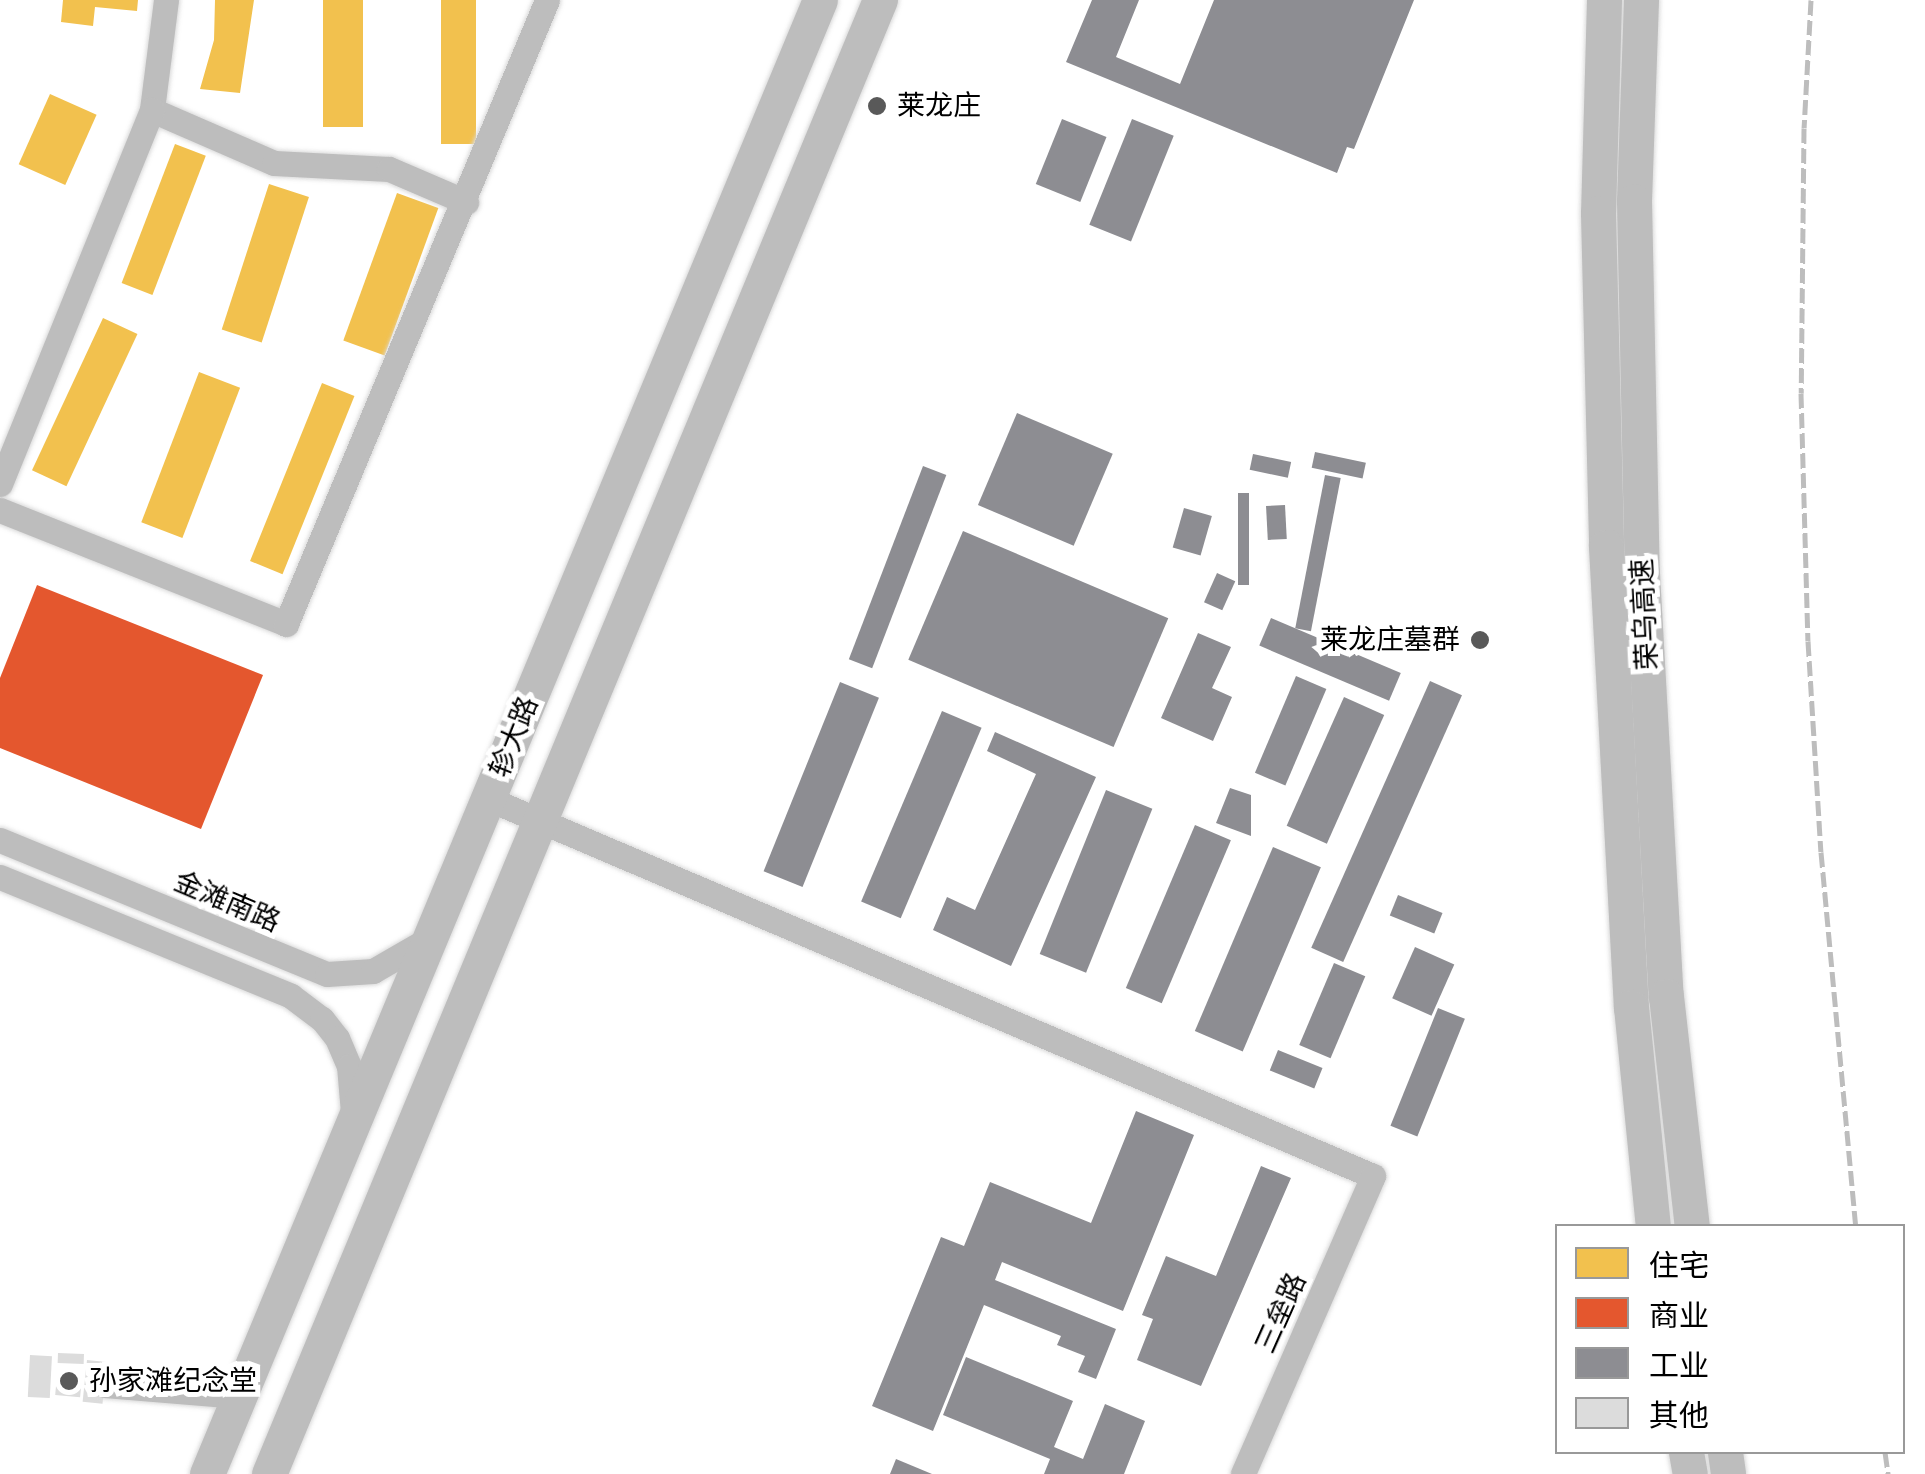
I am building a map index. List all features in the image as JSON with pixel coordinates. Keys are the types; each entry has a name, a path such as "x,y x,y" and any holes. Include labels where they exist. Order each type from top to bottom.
{"highway":[{"name":"轸大路","path":"207,1474 820,0"},
{"name":"轸大路","path":"269,1474 880,0"},
{"name":"荣乌高速","path":"1604,0 1598,213 1606,546 1631,1007 1653,1224"},
{"name":"荣乌高速","path":"1641,0 1634,201 1642,572 1666,996 1692,1224"}],"street":[{"path":"0,484 152,110 166,0"},
{"path":"0,510 286,624 466,202 547,0"},
{"path":"152,110 274,163 389,169 466,202"},
{"path":"488,800 538,821"},
{"name":"三垒路","path":"538,821 1373,1176 1243,1474"},
{"name":"金滩南路","path":"0,840 327,974 373,971 432,937"},
{"path":"0,877 291,996 322,1019 337,1038 354,1091 352,1120"},
{"path":"105,1385 239,1396"}],"building: 住宅":[{"path":"63,0 138,0 137,11 95,7 93,26 61,22"},
{"path":"215,0 254,0 240,93 200,89 214,40"},
{"path":"323,0 363,0 363,127 323,127"},
{"path":"441,0 476,0 476,144 441,144"},
{"path":"50,94 97,115 65,185 19,164"},
{"path":"175,144 206,156 152,295 122,283"},
{"path":"269,184 309,197 262,342 222,330"},
{"path":"397,193 438,208 385,356 343,341"},
{"path":"103,318 137,334 66,486 32,470"},
{"path":"199,372 240,388 182,538 141,522"},
{"path":"322,383 354,396 283,574 250,561"}],"building: 商业":[{"path":"37,585 263,675 201,829 0,748 0,678"}],"building: 工业":[{"path":"1092,0 1139,0 1116,57 1180,84 1214,0 1414,0 1354,149 1347,147 1337,173 1066,62"},
{"path":"1062,119 1107,137 1080,202 1036,184"},
{"path":"1132,119 1174,136 1131,242 1089,225"},
{"path":"1017,413 1113,454 1074,546 978,505"},
{"path":"1315,452 1366,463 1363,478 1312,468"},
{"path":"1253,454 1291,462 1288,478 1250,470"},
{"path":"923,466 946,475 872,668 849,659"},
{"path":"1325,475 1341,478 1311,631 1295,628"},
{"path":"1238,493 1249,493 1249,585 1238,585"},
{"path":"1285,505 1287,539 1268,540 1266,506"},
{"path":"1184,508 1212,516 1201,555 1173,547"},
{"path":"963,531 1168,618 1114,747 908,660"},
{"path":"1217,573 1235,581 1222,610 1204,602"},
{"path":"1271,618 1401,673 1389,701 1259,646"},
{"path":"1198,633 1231,647 1212,688 1232,697 1213,741 1161,718"},
{"path":"1296,676 1326,689 1285,786 1255,773"},
{"path":"1430,681 1462,695 1343,962 1311,948"},
{"path":"840,682 879,698 803,887 764,871"},
{"path":"1344,697 1384,715 1327,844 1287,826"},
{"path":"942,711 982,728 901,918 861,902"},
{"path":"995,732 1096,777 1011,966 933,930 947,897 975,910 1036,774 987,751"},
{"path":"1230,788 1251,795 1251,836 1216,823"},
{"path":"1106,790 1152,809 1086,973 1040,954"},
{"path":"1195,825 1231,840 1162,1003 1126,988"},
{"path":"1273,847 1321,867 1243,1051 1195,1031"},
{"path":"1398,895 1443,913 1434,933 1390,915"},
{"path":"1415,947 1454,964 1432,1016 1392,998"},
{"path":"1334,963 1365,976 1331,1058 1299,1045"},
{"path":"1438,1008 1465,1019 1417,1137 1390,1126"},
{"path":"1278,1050 1323,1068 1314,1088 1270,1070"},
{"path":"1136,1111 1194,1135 1123,1311 1002,1262 995,1280 1116,1329 1096,1379 1078,1372 1085,1356 1057,1345 1061,1336 984,1305 933,1431 872,1406 941,1237 964,1246 990,1182 1091,1223"},
{"path":"1261,1166 1291,1178 1201,1386 1137,1360 1153,1319 1142,1315 1166,1256 1216,1276"},
{"path":"966,1357 1073,1401 1054,1447 1083,1459 1105,1404 1145,1421 1124,1474 1044,1474 1050,1459 943,1415"},
{"path":"896,1459 932,1474 890,1474"}],"building: 其他":[{"path":"58,1353 84,1354 84,1364 58,1363"},
{"path":"30,1355 52,1356 50,1398 28,1397"},
{"path":"87,1360 107,1362 103,1404 83,1402"},
{"path":"56,1386 81,1388 80,1397 55,1395"}],"railway":[{"path":"1811,0 1804,128 1801,393 1808,641 1821,852 1856,1224"},
{"path":"1885,1454 1888,1474"}],"place":[{"name":"莱龙庄","path":"877,106"},
{"name":"莱龙庄墓群","path":"1480,640"},
{"name":"孙家滩纪念堂","path":"69,1381"}]}
